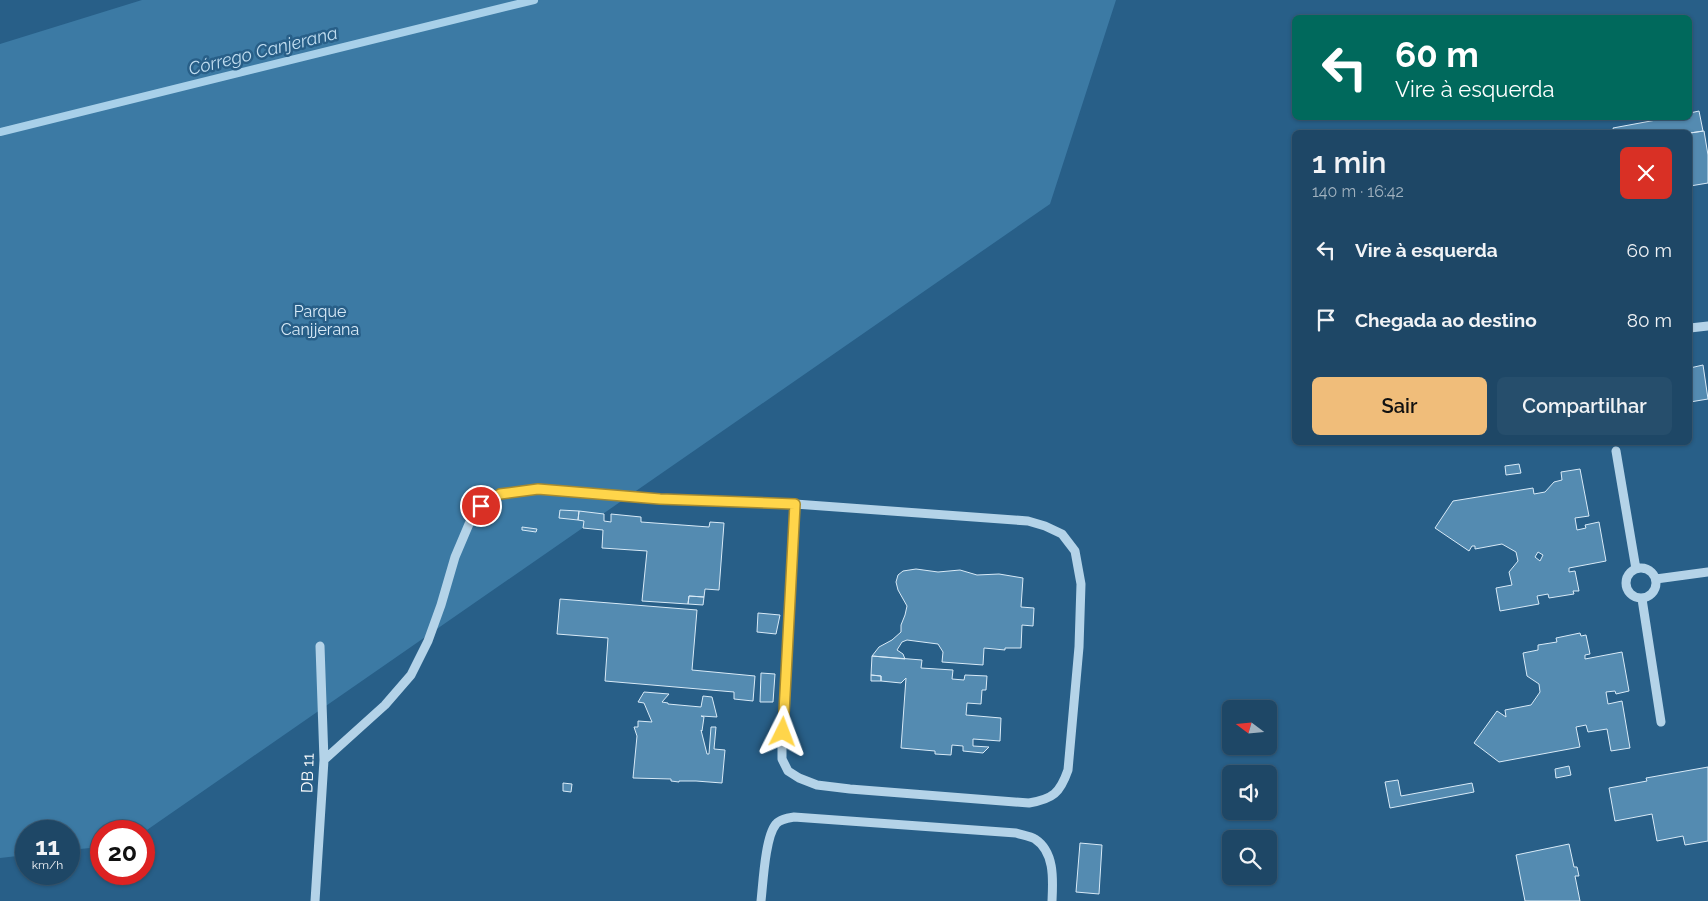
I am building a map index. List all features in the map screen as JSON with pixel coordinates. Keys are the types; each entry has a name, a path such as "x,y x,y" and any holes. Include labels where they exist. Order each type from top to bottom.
{"street":[{"path":"1692,328 1708,326"},
{"path":"1616,451 1636,569"},
{"path":"324,760 385,705 411,675 428,641 442,605 455,557 468,524 481,506 500,494 538,489 660,499 795,504 1028,521 1062,534 1075,551 1081,584 1079,647 1068,770 1063,784 1054,795 1042,801 1029,803 850,789 817,785 799,778 788,770 782,759 782,742 795,504"},
{"path":"1641,568 1650,571 1656,579 1657,584 1653,593 1649,597 1642,599 1630,594 1626,585 1628,575 1641,568"},
{"path":"1656,579 1708,572"},
{"path":"1642,599 1661,722"},
{"name":"DB 11","path":"315,901 324,760 320,646"},
{"path":"761,901 765,861 771,834 776,824 783,819 794,817 1016,833 1034,839 1045,849 1051,864 1052,901"}],"green space":[{"name":"Parque Canjjerana","path":"142,0 1116,0 1050,204 155,824 155,820 90,820 90,848 80,849 80,820 15,820 15,856 0,858 0,44"}],"building":[{"path":"1699,111 1703,131 1692,133 1692,130 1614,130 1613,128 1656,120 1692,120 1692,113"},
{"path":"1704,131 1708,155 1708,183 1692,186 1692,133"},
{"path":"1703,365 1708,399 1692,402 1692,368"},
{"path":"1519,464 1521,473 1506,475 1505,466"},
{"path":"1580,469 1589,516 1575,518 1577,530 1586,528 1585,525 1599,522 1606,561 1569,568 1569,572 1575,571 1579,591 1573,591 1574,594 1549,598 1548,594 1537,596 1539,604 1500,611 1496,588 1512,585 1509,572 1518,561 1516,552 1502,544 1475,549 1475,546 1472,546 1469,551 1435,528 1453,501 1533,488 1534,494 1545,492 1554,482 1562,480 1561,472","holes":["1538,552 1543,555 1540,561 1535,557"]},
{"path":"560,510 579,511 578,520 559,518"},
{"path":"579,511 604,514 604,521 611,522 611,514 641,517 641,522 709,527 710,522 724,523 719,590 705,589 704,597 689,596 688,604 642,601 647,551 602,548 603,530 583,528 584,521 578,520"},
{"path":"522,527 537,529 536,532 522,530"},
{"path":"916,569 938,572 960,570 977,575 999,574 1023,578 1021,607 1034,608 1033,626 1022,625 1021,648 1005,648 1005,650 984,648 983,665 942,662 943,652 938,644 907,640 902,642 897,650 903,654 905,659 872,656 879,647 892,640 901,632 901,625 907,606 898,590 896,582 898,575 903,571"},
{"path":"689,596 704,597 703,605 688,604"},
{"path":"560,599 697,610 692,670 755,676 753,701 734,699 734,692 605,681 608,638 557,634"},
{"path":"758,613 780,615 776,634 757,632"},
{"path":"1580,633 1581,636 1586,635 1590,654 1585,655 1585,659 1622,652 1629,691 1616,694 1615,691 1606,692 1608,704 1622,701 1630,748 1611,751 1607,729 1588,732 1586,725 1576,727 1580,747 1499,762 1474,743 1497,711 1506,717 1505,710 1531,705 1540,692 1539,684 1527,676 1523,653 1538,650 1538,645 1557,642 1556,638"},
{"path":"872,656 922,660 921,668 953,670 952,679 964,680 965,675 987,676 986,690 982,690 981,704 967,703 966,715 1001,718 1000,741 973,739 973,746 989,747 983,753 963,751 963,746 952,745 951,755 935,754 935,751 901,748 906,678 901,683 881,681 881,676 871,675"},
{"path":"761,673 775,674 773,702 760,702"},
{"path":"871,675 881,676 881,681 871,681"},
{"path":"644,692 669,694 662,702 668,704 701,707 703,696 712,697 717,717 701,716 704,717 701,730 707,754 709,754 711,727 716,727 714,749 725,750 722,783 633,778 637,736 634,727 638,727 638,721 652,722 644,703 638,702"},
{"path":"1569,766 1571,775 1556,778 1555,769"},
{"path":"1708,767 1708,841 1685,845 1683,836 1657,841 1652,814 1615,821 1609,788 1647,781 1646,778"},
{"path":"1398,780 1401,796 1472,783 1474,792 1390,808 1385,782"},
{"path":"563,783 572,784 571,792 563,791"},
{"path":"1080,843 1102,845 1099,894 1076,892"},
{"path":"1569,844 1574,867 1577,867 1579,876 1575,876 1580,901 1525,901 1516,855"}],"waterway":[{"name":"Córrego Canjerana","path":"0,132 534,0"}],"route":[{"path":"481,506 500,494 538,489 660,499 795,504 783,732"}]}
